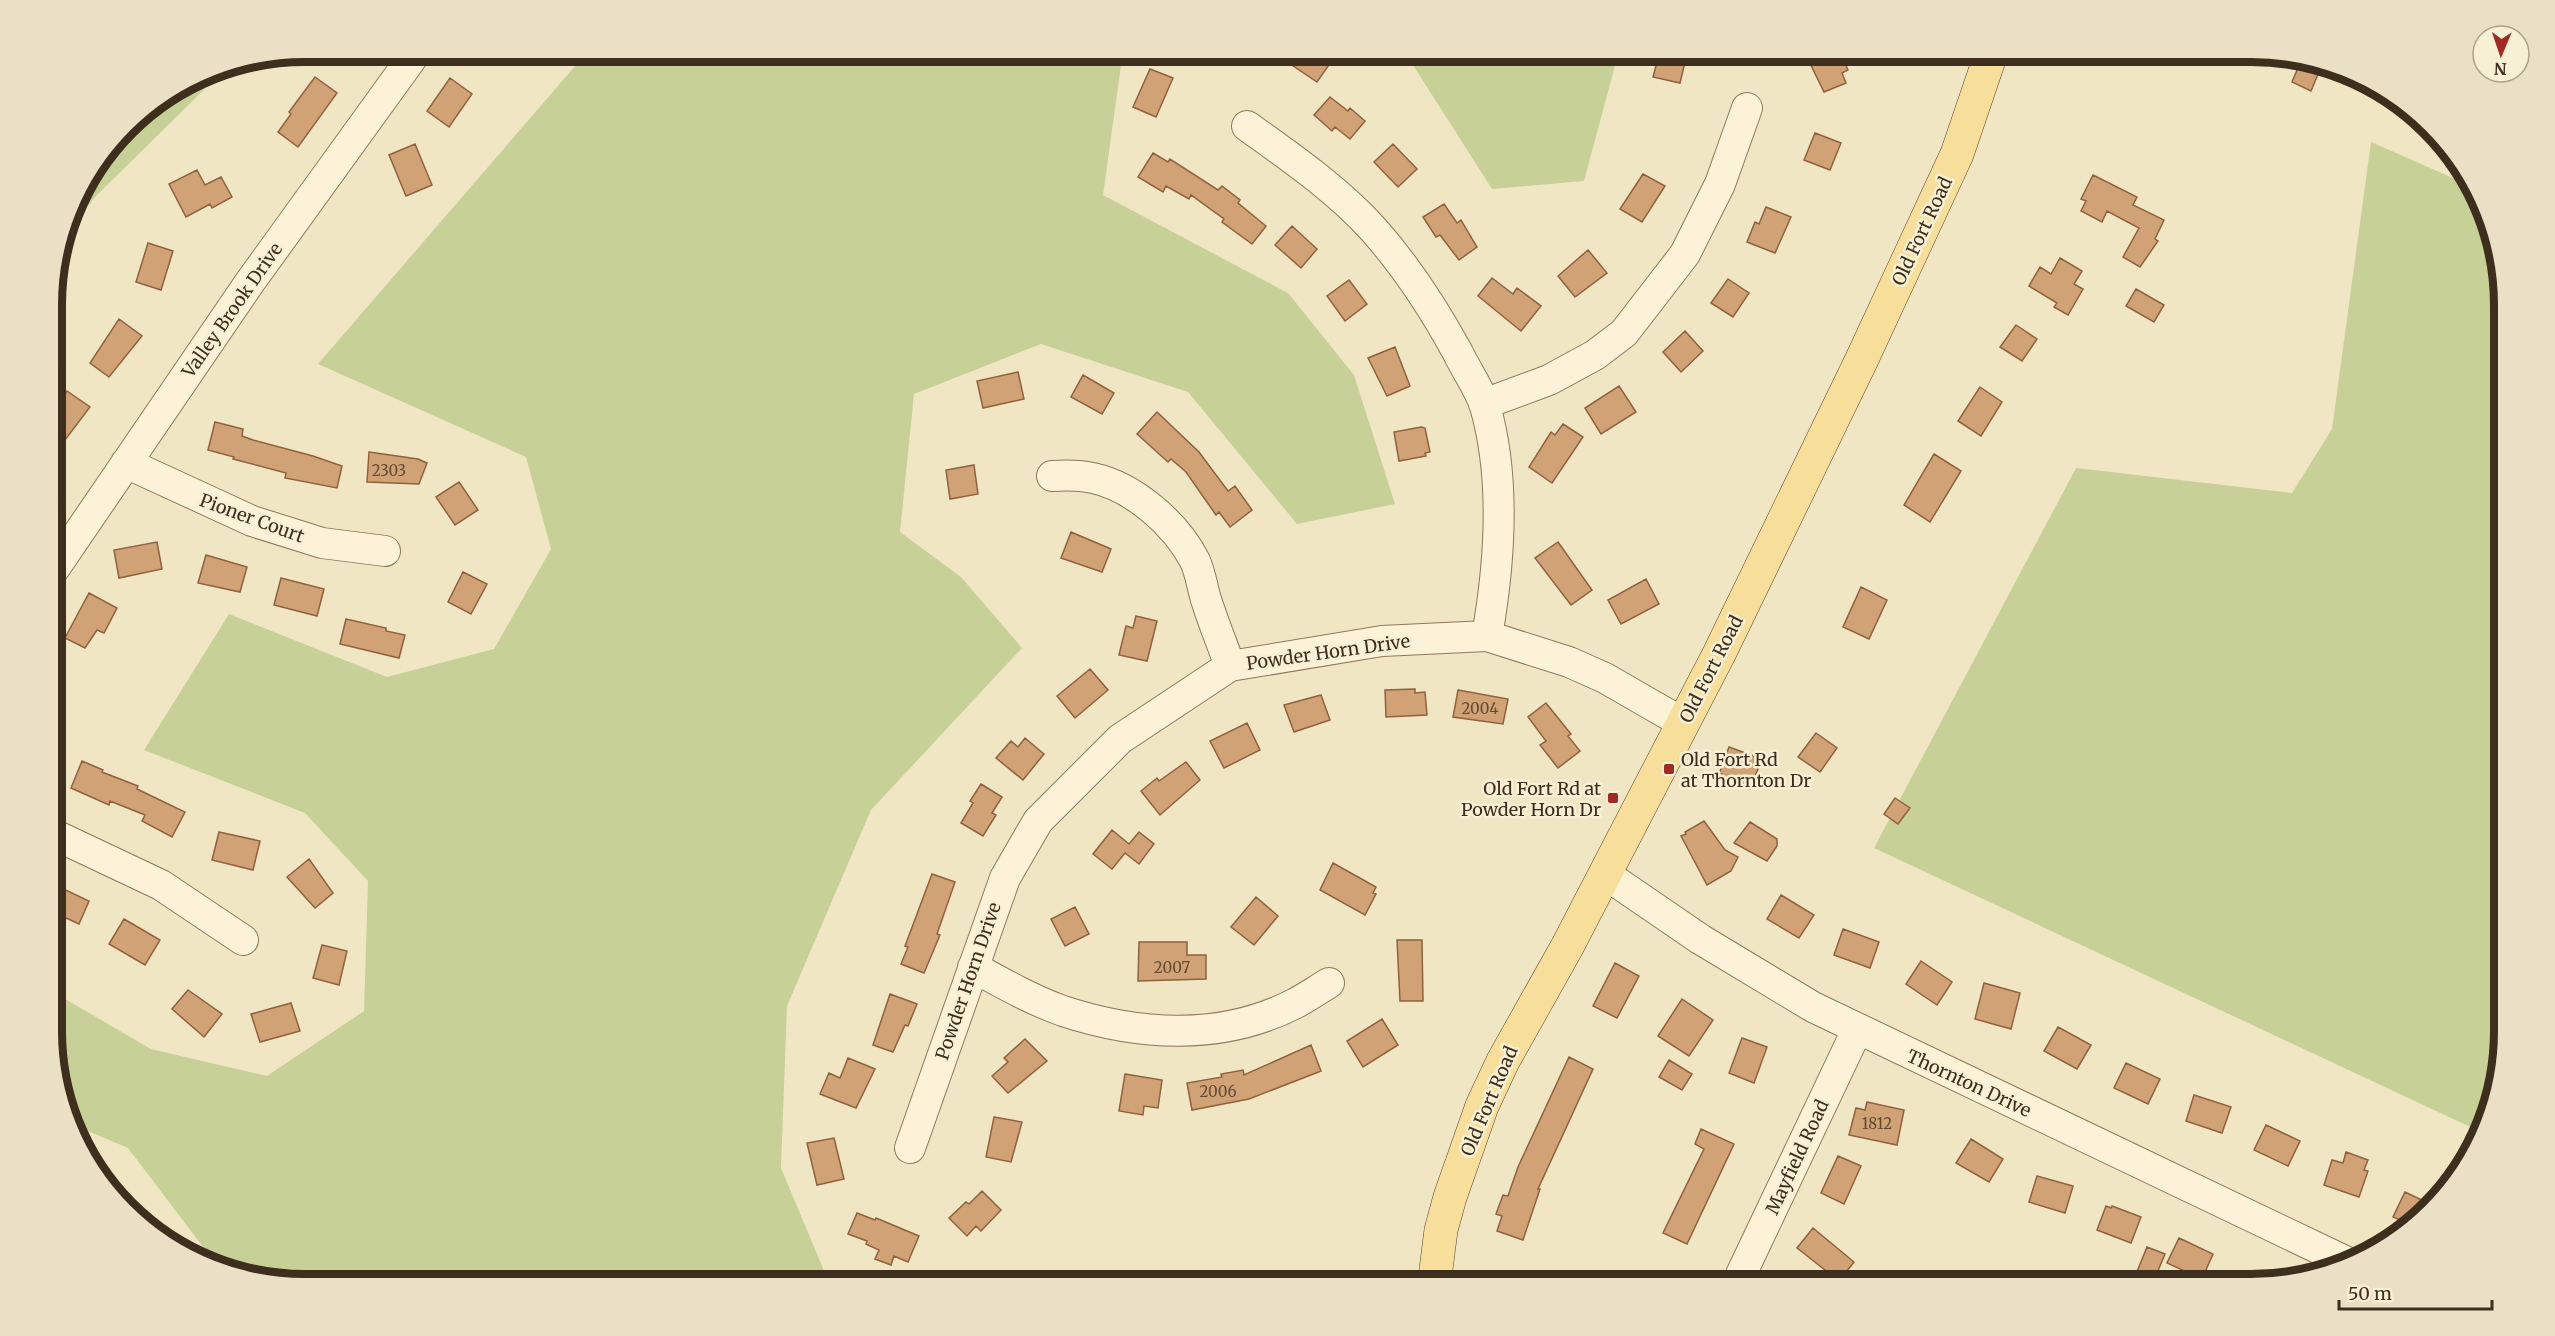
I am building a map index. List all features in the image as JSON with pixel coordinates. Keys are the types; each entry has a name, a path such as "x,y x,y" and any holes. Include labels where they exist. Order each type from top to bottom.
{"main road":[{"name":"Old Fort Road","path":"1436,1274 1447,1208 1482,1106 1503,1061 1567,947 1736,620 1941,191 1957,154 1988,62"}],"street":[{"name":"Valley Brook Drive","path":"62,557 250,282 409,62"},
{"path":"1484,404 1549,381 1595,355 1624,333 1685,254 1720,184 1747,108"},
{"path":"1247,126 1339,197 1373,229 1423,291 1484,404 1493,444 1497,484 1498,570 1487,636"},
{"name":"Pioner Court","path":"126,463 252,521 322,543 385,551"},
{"path":"1052,476 1075,475 1095,478 1141,500 1161,518 1187,548 1196,564 1230,666"},
{"name":"Powder Horn Drive","path":"910,1148 1005,878 1038,821 1120,739 1230,666 1382,641 1487,636 1569,662 1605,678 1683,723"},
{"path":"62,838 161,885 243,940"},
{"name":"Thornton Drive","path":"1605,874 1756,975 1857,1030 2339,1258"},
{"path":"973,967 1023,994 1062,1010 1122,1026 1164,1031 1194,1032 1257,1019 1293,1004 1329,983"},
{"name":"Mayfield Road","path":"1742,1274 1857,1030"}],"green space":[{"path":"579,62 1121,62 1103,195 1288,293 1354,375 1395,504 1297,524 1188,392 1041,344 914,394 900,532 961,577 1022,648 871,810 787,1006 781,1168 825,1274 288,1274 272,1272 226,1262 209,1255 128,1148 82,1128 66,1079 62,1048 62,997 151,1049 267,1076 364,1011 368,881 305,813 144,750 229,614 387,677 494,649 551,549 526,457 318,364"},
{"path":"1411,62 1616,62 1584,181 1492,189"},
{"path":"216,78 95,197 75,222 102,169 122,144 169,102"},
{"path":"2371,142 2460,181 2481,226 2489,257 2493,288 2494,1032 2489,1079 2473,1128 1874,848 2076,468 2292,493 2332,429"}],"building":[{"path":"1287,62 1331,62 1317,82"},
{"path":"1657,62 1685,62 1680,83 1653,77"},
{"path":"1809,62 1844,62 1848,70 1842,73 1846,83 1824,92"},
{"path":"2299,66 2319,71 2311,91 2292,82"},
{"path":"1150,69 1173,78 1156,117 1133,107"},
{"path":"315,77 337,93 298,147 278,132 291,114 289,112"},
{"path":"450,78 472,94 449,127 427,111"},
{"path":"1330,97 1348,111 1350,108 1365,121 1350,139 1335,127 1332,131 1314,115"},
{"path":"1815,133 1841,143 1830,170 1804,160"},
{"path":"415,144 432,185 406,196 389,155"},
{"path":"1393,144 1417,169 1398,187 1374,162"},
{"path":"1153,153 1168,162 1170,159 1218,190 1222,186 1240,200 1238,203 1266,226 1252,244 1222,222 1224,219 1191,195 1189,199 1166,186 1163,192 1138,177"},
{"path":"197,170 205,185 221,177 232,197 212,208 210,204 186,217 169,184"},
{"path":"1643,174 1665,186 1642,222 1620,209"},
{"path":"2093,175 2137,197 2133,205 2164,220 2155,239 2158,241 2140,267 2123,257 2139,228 2107,211 2102,222 2081,211 2086,201 2081,199"},
{"path":"1444,204 1457,223 1461,220 1477,247 1459,260 1440,235 1436,237 1423,217"},
{"path":"1766,207 1791,217 1775,253 1747,242 1755,222 1759,224"},
{"path":"1292,226 1317,249 1301,268 1275,245"},
{"path":"148,243 173,251 161,290 136,282"},
{"path":"1588,250 1607,273 1575,297 1558,276"},
{"path":"2060,258 2082,271 2074,284 2083,289 2068,315 2054,307 2057,303 2029,286 2040,267 2051,274"},
{"path":"1492,278 1513,294 1517,288 1541,306 1521,331 1478,296"},
{"path":"1728,279 1749,293 1733,317 1711,303"},
{"path":"1349,280 1367,304 1345,321 1327,296"},
{"path":"2136,289 2164,305 2154,322 2126,306"},
{"path":"119,319 142,336 109,377 90,363"},
{"path":"2016,325 2037,339 2022,361 2000,347"},
{"path":"1685,331 1703,351 1681,372 1663,352"},
{"path":"1395,347 1410,386 1387,396 1368,358"},
{"path":"1018,372 1024,399 983,408 977,381"},
{"path":"1083,375 1114,393 1102,414 1071,397"},
{"path":"1619,386 1636,412 1601,434 1585,408"},
{"path":"1980,387 2002,402 1981,436 1958,421"},
{"path":"67,391 90,407 65,440 62,438 62,398"},
{"path":"1157,412 1199,452 1228,491 1235,486 1252,510 1230,527 1219,512 1216,515 1186,472 1171,459 1168,462 1137,434"},
{"path":"215,422 243,429 242,436 253,440 342,466 337,488 285,478 286,473 208,450"},
{"path":"1563,424 1583,437 1552,483 1529,467 1551,432 1555,435"},
{"path":"1425,428 1430,452 1425,453 1426,456 1399,461 1394,432"},
{"path":"369,452 418,459 427,463 419,484 367,482"},
{"path":"1934,454 1961,471 1930,522 1904,505"},
{"path":"974,465 978,494 950,499 946,470"},
{"path":"459,482 478,510 455,525 436,497"},
{"path":"1071,532 1111,549 1102,572 1061,558"},
{"path":"157,542 162,569 119,578 114,550"},
{"path":"1558,542 1592,590 1571,605 1535,558"},
{"path":"206,555 247,567 240,592 198,583"},
{"path":"463,572 487,584 471,614 448,602"},
{"path":"281,578 324,589 317,616 274,605"},
{"path":"1646,579 1659,604 1621,624 1608,600"},
{"path":"1861,587 1887,600 1869,639 1843,627"},
{"path":"89,593 117,608 104,633 97,630 85,648 65,638"},
{"path":"1136,616 1157,621 1147,661 1119,655 1126,626 1133,628"},
{"path":"346,619 405,635 399,658 340,644"},
{"path":"1090,669 1108,690 1075,718 1057,696"},
{"path":"1415,689 1415,693 1425,692 1427,715 1386,717 1385,690"},
{"path":"1458,690 1508,699 1503,724 1453,717"},
{"path":"1321,695 1330,720 1294,732 1284,705"},
{"path":"1546,703 1571,734 1568,736 1580,751 1558,768 1540,745 1546,741 1528,717"},
{"path":"1247,723 1260,750 1224,768 1210,741"},
{"path":"1816,733 1837,748 1820,772 1798,757"},
{"path":"1025,738 1044,754 1023,780 996,758 1011,741 1018,747"},
{"path":"1729,747 1762,759 1750,789 1720,778 1722,774 1719,774"},
{"path":"82,761 103,770 102,772 138,786 137,789 185,812 172,837 142,821 145,815 110,801 109,805 71,788"},
{"path":"1186,762 1200,780 1160,815 1141,791 1157,778 1159,781"},
{"path":"981,784 1002,797 992,813 996,815 983,836 961,823 973,803 970,801"},
{"path":"1895,798 1910,808 1898,824 1884,814"},
{"path":"1704,821 1725,850 1738,857 1731,871 1707,885 1681,836"},
{"path":"1750,822 1777,839 1777,846 1767,861 1734,843"},
{"path":"1112,830 1129,844 1139,832 1154,844 1139,864 1125,853 1112,869 1093,854"},
{"path":"219,832 260,841 253,870 212,860"},
{"path":"309,859 333,893 315,908 287,877"},
{"path":"1333,863 1376,887 1373,893 1376,894 1365,915 1320,890"},
{"path":"932,874 955,882 937,934 940,935 924,973 901,964 908,947 905,946"},
{"path":"62,888 89,901 79,924 62,916"},
{"path":"1781,895 1814,915 1799,938 1767,919"},
{"path":"1256,897 1278,916 1254,945 1231,927"},
{"path":"1075,907 1089,934 1065,946 1051,919"},
{"path":"124,919 160,940 145,965 109,944"},
{"path":"1843,929 1879,942 1870,968 1834,955"},
{"path":"1397,940 1422,940 1423,1001 1400,1001"},
{"path":"1139,942 1187,942 1187,955 1206,955 1206,979 1138,981"},
{"path":"322,945 347,951 339,985 313,978"},
{"path":"1921,961 1952,982 1937,1005 1906,984"},
{"path":"1615,963 1639,976 1617,1018 1593,1006"},
{"path":"1984,983 2020,993 2011,1029 1975,1019"},
{"path":"188,990 222,1014 204,1037 172,1009"},
{"path":"890,994 917,1004 893,1052 873,1045"},
{"path":"1682,999 1713,1020 1689,1056 1658,1036"},
{"path":"291,1003 300,1031 260,1042 251,1014"},
{"path":"1382,1019 1398,1045 1363,1067 1347,1041"},
{"path":"2058,1027 2091,1045 2077,1069 2044,1051"},
{"path":"1742,1038 1767,1047 1754,1083 1729,1073"},
{"path":"1025,1039 1047,1061 1008,1093 992,1076 1008,1062 1004,1058"},
{"path":"1311,1045 1321,1071 1249,1099 1192,1110 1187,1083 1222,1077 1221,1074 1243,1070 1244,1075"},
{"path":"1569,1057 1593,1069 1538,1189 1540,1189 1523,1240 1497,1231 1502,1216 1496,1214 1503,1195 1508,1196 1518,1167"},
{"path":"848,1058 875,1069 856,1108 820,1094 829,1073 840,1078"},
{"path":"1669,1060 1692,1074 1682,1090 1659,1077"},
{"path":"2126,1063 2160,1079 2148,1104 2114,1088"},
{"path":"1125,1074 1162,1080 1158,1108 1144,1106 1143,1115 1119,1111"},
{"path":"2194,1095 2231,1107 2222,1133 2186,1121"},
{"path":"1867,1102 1904,1110 1897,1145 1849,1135 1856,1108 1865,1110"},
{"path":"994,1117 1022,1122 1011,1162 986,1157"},
{"path":"2266,1125 2300,1141 2288,1166 2254,1150"},
{"path":"1701,1129 1734,1144 1687,1244 1663,1233 1704,1149 1695,1144"},
{"path":"834,1138 844,1179 817,1185 807,1143"},
{"path":"1971,1139 2003,1159 1989,1182 1956,1163"},
{"path":"2346,1152 2368,1160 2364,1170 2368,1171 2359,1197 2324,1185 2332,1160 2343,1163"},
{"path":"1838,1156 1861,1166 1844,1204 1821,1193"},
{"path":"2037,1176 2073,1186 2065,1213 2029,1202"},
{"path":"982,1191 1001,1210 981,1231 976,1226 967,1236 949,1218 966,1202 969,1204"},
{"path":"2405,1192 2424,1201 2402,1221 2393,1217"},
{"path":"2106,1206 2141,1217 2131,1243 2097,1230"},
{"path":"857,1213 875,1220 876,1218 919,1236 908,1262 894,1256 891,1265 875,1259 879,1250 866,1244 867,1241 848,1234"},
{"path":"1813,1228 1854,1262 1845,1274 1830,1274 1797,1248"},
{"path":"2179,1238 2213,1254 2204,1274 2191,1274 2167,1263"},
{"path":"2147,1247 2165,1254 2157,1274 2136,1274"}],"place":[{"name":"Old Fort Rd at Thornton Dr","path":"1669,769"},
{"name":"Old Fort Rd at Powder Horn Dr","path":"1613,798"}]}
